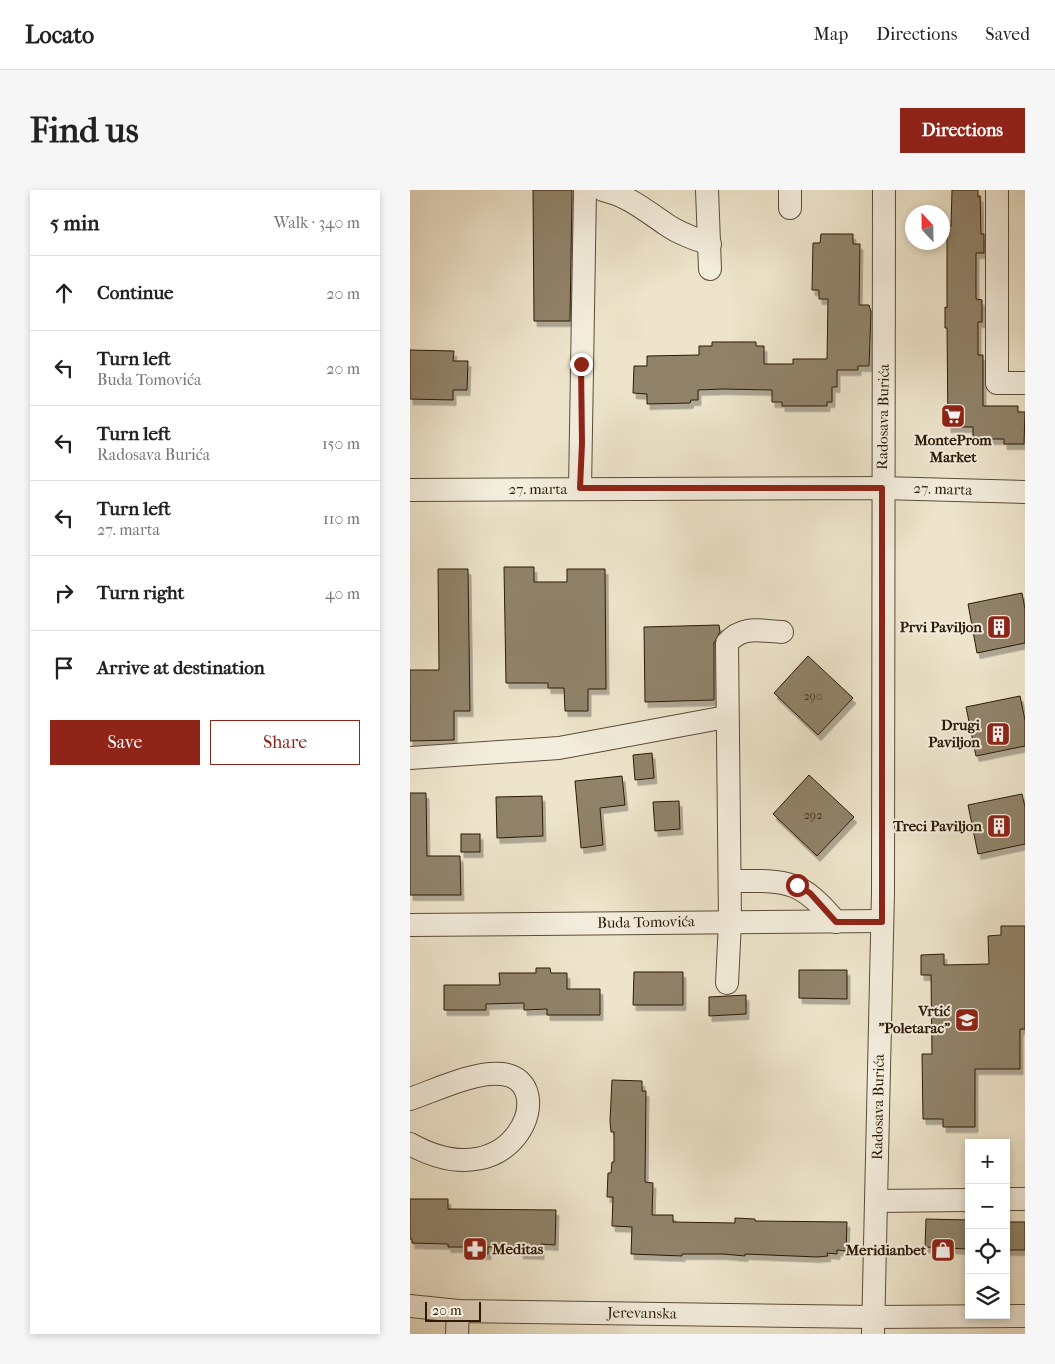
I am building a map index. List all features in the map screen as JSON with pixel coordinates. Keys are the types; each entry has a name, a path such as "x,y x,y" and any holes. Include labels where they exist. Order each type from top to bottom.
{"street":[{"path":"580,488 585,190"},
{"path":"603,190 617,193 640,205 668,226 710,244"},
{"path":"707,190 710,269"},
{"name":"Radosava Burića","path":"873,1326 882,922 884,190"},
{"path":"997,190 997,383 1025,383"},
{"name":"27. marta","path":"410,490 882,488 1025,492"},
{"path":"728,983 730,880 726,717 727,643 735,634 748,630 782,632"},
{"path":"410,758 559,748 726,717"},
{"path":"730,880 782,881 797,885 810,893 836,922"},
{"name":"Buda Tomovića","path":"410,925 882,922"},
{"path":"410,1099 473,1078 502,1074 510,1076 522,1084 528,1099 529,1108 526,1120 515,1138 506,1147 483,1159 471,1161 456,1160 410,1144"},
{"path":"1010,1200 1025,1199"},
{"path":"876,1201 965,1200"},
{"name":"Jerevanska","path":"410,1306 458,1312 720,1325 873,1326 1013,1322"},
{"path":"457,1334 458,1312"}],"building":[{"path":"533,190 572,190 570,321 534,321"},
{"path":"952,190 978,190 978,197 980,196 981,234 984,234 984,253 976,253 976,299 982,300 982,322 978,322 978,355 983,355 983,406 1018,406 1018,412 1025,412 1024,444 1004,444 1004,439 973,439 973,427 948,427 945,307 947,308 947,250 950,250"},
{"path":"821,234 853,234 853,244 860,244 859,305 869,305 871,312 869,366 858,366 858,370 837,370 837,387 832,387 832,402 827,402 827,406 782,406 782,402 772,402 772,390 722,389 698,390 698,400 691,400 690,403 647,404 647,394 633,393 634,366 647,366 647,356 699,355 699,346 712,346 712,342 756,342 756,346 764,346 764,364 793,364 793,359 827,359 828,299 819,299 819,290 812,290 813,243 820,243"},
{"path":"410,350 454,351 453,361 468,361 467,390 453,390 453,400 410,399"},
{"path":"504,567 534,567 534,582 567,582 567,569 605,569 606,689 588,689 588,711 565,711 564,688 548,688 548,683 506,683"},
{"path":"438,569 468,569 470,711 454,711 454,740 410,741 410,670 439,670"},
{"name":"Prvi Paviljon","path":"1022,593 1025,609 1025,643 977,653 968,604"},
{"path":"719,625 720,632 714,643 714,700 645,702 644,627"},
{"path":"808,656 853,698 818,735 774,693"},
{"name":"Drugi Paviljon","path":"1020,696 1025,720 1025,746 976,756 966,707"},
{"path":"652,753 654,778 635,780 633,755"},
{"path":"809,775 854,817 817,856 773,814"},
{"path":"622,776 625,805 600,808 603,845 581,848 575,781"},
{"path":"410,793 426,793 427,856 460,856 461,895 410,895"},
{"name":"Treci Paviljon","path":"1022,794 1025,807 1025,844 978,854 968,805"},
{"path":"542,796 543,836 497,838 496,797"},
{"path":"679,801 680,829 655,831 653,802"},
{"path":"461,834 480,834 480,852 461,852"},
{"path":"1001,926 1025,926 1025,1029 1020,1029 1020,1069 975,1069 975,1127 943,1127 943,1119 923,1119 922,1054 932,1054 931,975 921,975 921,955 944,954 944,965 989,964 988,936 1001,935"},
{"path":"536,968 550,968 551,973 567,973 567,989 600,989 600,1015 547,1015 547,1009 524,1010 524,1003 486,1004 486,1010 444,1010 444,985 500,985 499,973 536,973"},
{"path":"799,970 847,970 847,999 799,998"},
{"path":"634,972 683,972 683,1005 633,1005"},
{"path":"746,995 746,1014 709,1016 709,997"},
{"path":"612,1080 642,1081 642,1091 646,1091 645,1182 653,1183 652,1215 673,1215 673,1222 735,1223 735,1218 755,1219 755,1221 847,1222 846,1251 837,1250 837,1254 827,1253 828,1256 817,1257 745,1254 745,1256 682,1254 682,1256 631,1254 632,1227 612,1226 613,1197 607,1197 608,1173 611,1173 612,1162 614,1162 614,1132 611,1132 610,1121"},
{"path":"410,1199 448,1199 448,1209 556,1210 555,1245 541,1244 541,1254 520,1253 520,1247 488,1247 488,1254 465,1254 465,1247 448,1247 448,1244 412,1243 412,1239 410,1239"},
{"path":"926,1219 965,1220 965,1249 925,1247"},
{"path":"1010,1222 1025,1222 1025,1250 1010,1250"}],"place":[{"name":"MonteProm Market","path":"953,416"},
{"name":"Prvi Paviljon","path":"999,627"},
{"name":"Drugi Paviljon","path":"998,734"},
{"name":"Treci Paviljon","path":"999,826"},
{"name":"Vrtić \"Poletarac\"","path":"967,1020"},
{"name":"Meditas","path":"475,1249"},
{"name":"Meridianbet","path":"943,1250"}],"route":[{"path":"581,364 582,443 580,488 882,488 882,922 836,922 810,893 797,885"}]}
